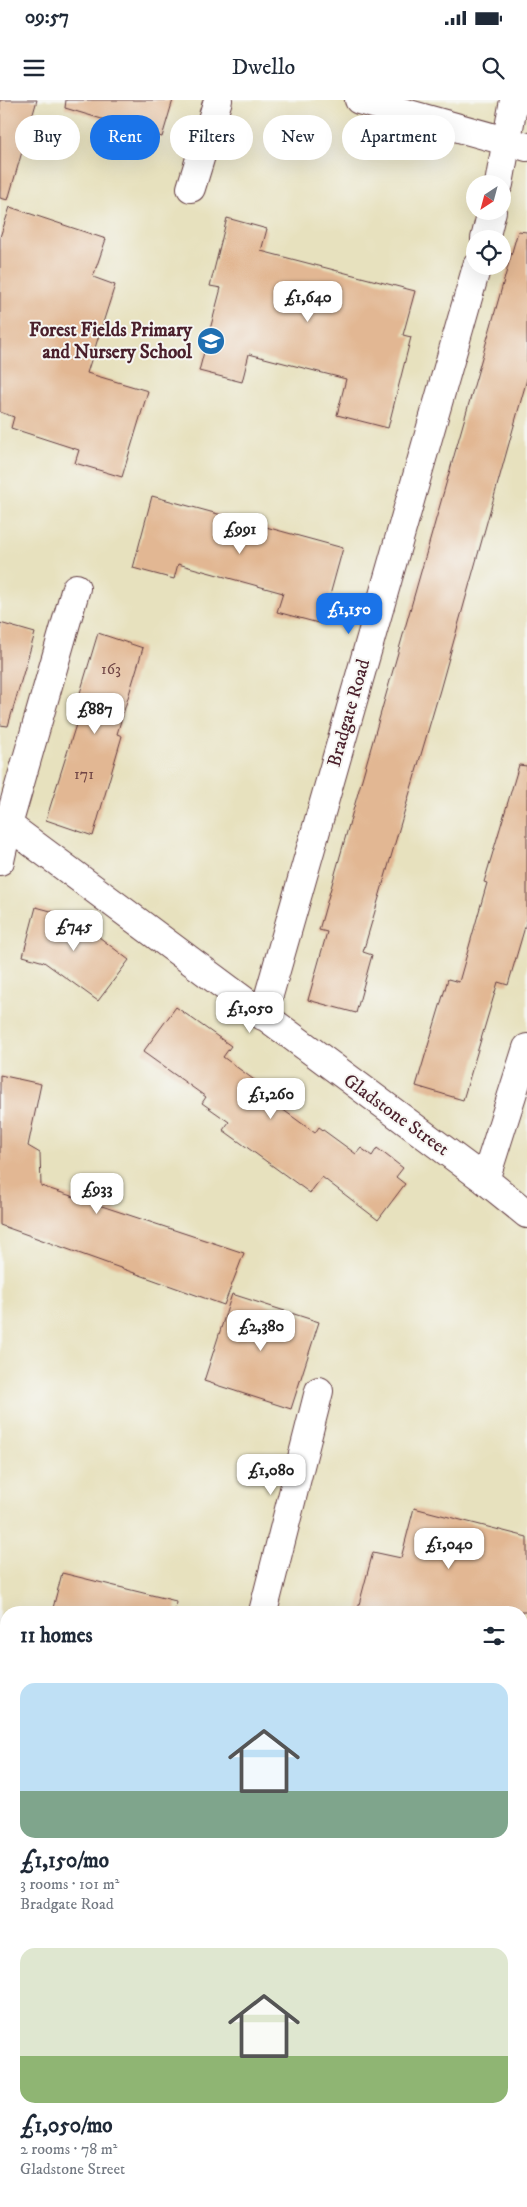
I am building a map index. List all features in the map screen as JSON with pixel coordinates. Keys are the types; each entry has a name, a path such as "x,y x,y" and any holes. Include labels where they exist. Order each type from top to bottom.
{"street":[{"path":"191,188 218,100"},
{"path":"359,100 518,145"},
{"path":"503,175 518,145 514,100"},
{"name":"Bradgate Road","path":"263,1016 474,275"},
{"path":"0,861 4,822 76,588"},
{"name":"Gladstone Street","path":"4,822 485,1180 527,1214"},
{"path":"485,1180 527,1048"},
{"path":"265,1606 319,1391"}],"building":[{"path":"0,100 37,100 33,115 15,115 15,160 20,160 8,200 0,198"},
{"path":"66,100 173,100 162,137 160,136 160,115 90,115 65,108"},
{"path":"10,207 106,239 93,277 115,285 87,373 148,391 122,477 75,463 79,450 11,428 14,417 0,412 0,237"},
{"path":"227,218 267,229 261,251 415,291 403,335 411,337 388,428 337,415 346,379 249,354 242,382 199,371 221,288 210,286"},
{"path":"518,231 527,232 527,379 440,690 363,952 372,955 356,1013 308,1000 327,932 319,930 505,275 511,275 511,256"},
{"path":"152,496 343,548 322,624 277,612 283,593 178,564 174,579 133,568"},
{"path":"0,623 35,633 8,726 0,725"},
{"path":"98,633 143,648 117,734 122,736 93,836 46,820 79,715 74,713"},
{"path":"519,765 527,766 527,920 508,985 498,982 463,1100 416,1086 448,979 459,982 487,883 484,882"},
{"path":"36,907 73,917 129,960 98,1001 44,962 23,956"},
{"path":"176,1007 231,1046 223,1057 257,1082 253,1088 315,1133 319,1127 356,1154 361,1148 372,1156 377,1148 403,1168 396,1177 405,1184 378,1220 322,1177 310,1193 223,1130 229,1122 202,1103 206,1097 143,1052"},
{"path":"0,1075 41,1084 28,1146 40,1153 41,1186 244,1253 224,1305 0,1225"},
{"path":"232,1294 319,1322 291,1409 204,1381"},
{"path":"414,1508 527,1537 527,1606 359,1606 373,1552 401,1558"},
{"path":"62,1573 176,1601 176,1606 54,1606"}],"place":[{"name":"Forest Fields Primary and Nursery School","path":"211,341"}]}
